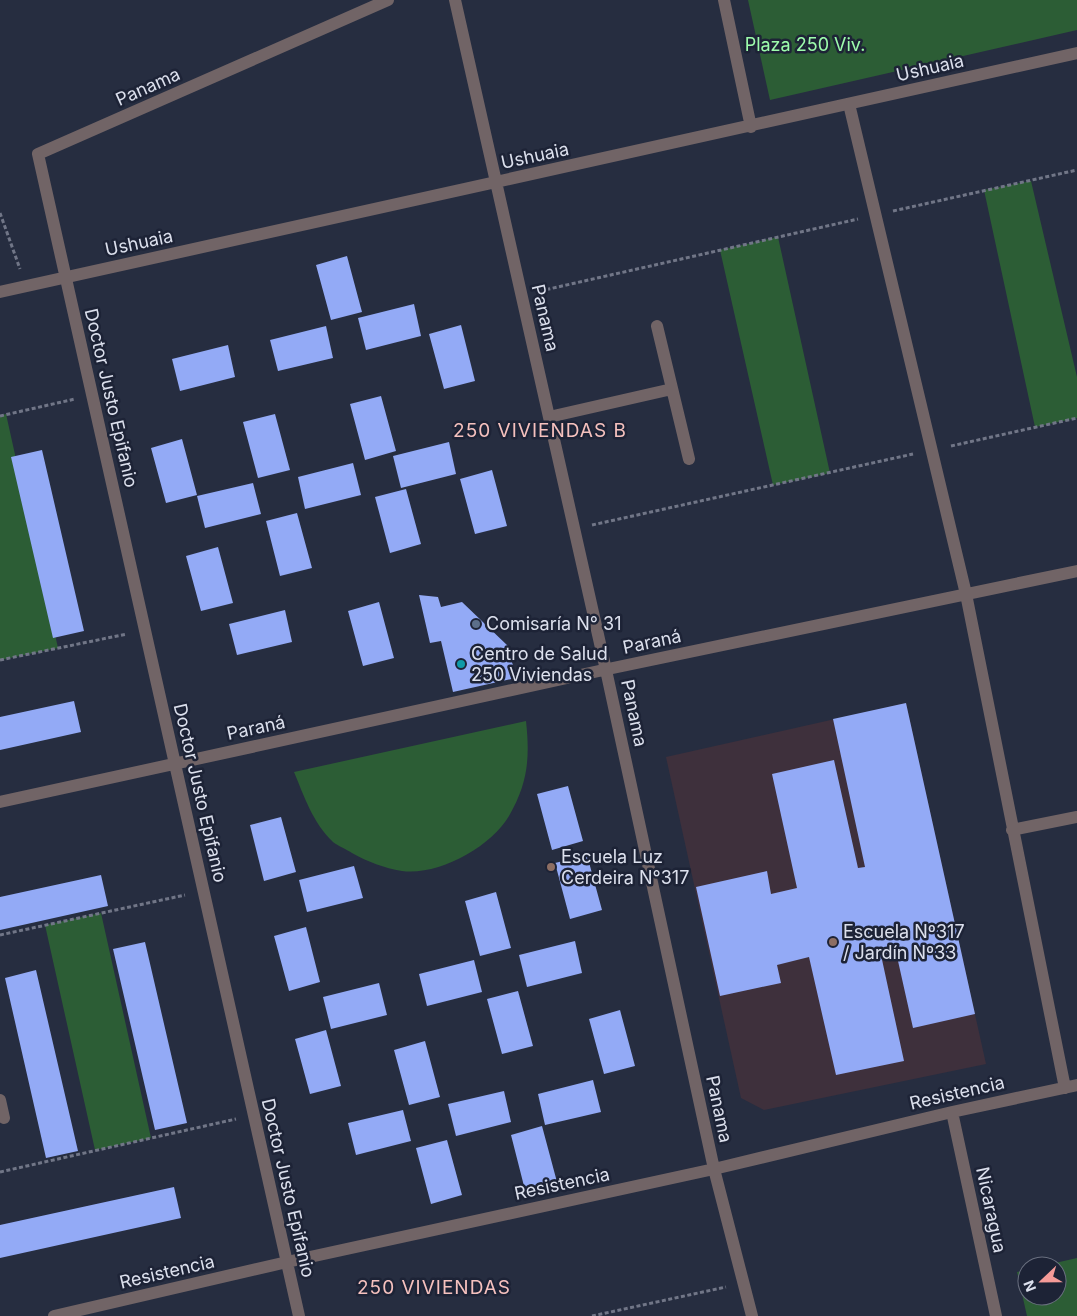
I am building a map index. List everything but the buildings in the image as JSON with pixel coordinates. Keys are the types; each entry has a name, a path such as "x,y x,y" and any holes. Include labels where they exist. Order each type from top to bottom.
{"street":[{"name":"Panama","path":"66,277 38,154 388,0"},
{"name":"Panama","path":"455,0 575,529 714,1169 752,1316"},
{"path":"724,0 751,127"},
{"name":"Ushuaia","path":"0,292 751,127 1077,53"},
{"path":"849,104 966,594 1012,830 1071,1087"},
{"name":"Doctor Justo Epifanio","path":"66,277 299,1316"},
{"path":"657,326 688,459"},
{"path":"550,417 672,389"},
{"name":"Paraná","path":"0,802 1077,570"},
{"path":"1012,830 1077,817"},
{"name":"Resistencia","path":"54,1316 287,1262 714,1169 952,1112 1071,1087"},
{"path":"0,1100 4,1118"},
{"name":"Nicaragua","path":"952,1112 996,1316"}],"path":[{"path":"522,295 1077,170"},
{"path":"0,213 26,286"},
{"path":"0,416 92,395"},
{"path":"575,529 1077,418"},
{"path":"0,660 145,630"},
{"path":"0,935 204,890"},
{"path":"0,1172 254,1115"},
{"path":"592,1316 744,1283"}],"shaded area":[{"name":"Escuela Nº317 / Jardín Nº33","path":"906,703 986,1064 764,1110 741,1098 666,757"}],"green space":[{"name":"Plaza 250 Viv.","path":"748,0 1077,0 1077,30 770,100"},
{"path":"1031,181 1077,377 1077,418 1035,427 984,190"},
{"path":"778,237 830,473 773,485 720,250"},
{"path":"6,414 58,648 0,660 0,416"},
{"path":"526,721 528,747 526,770 520,792 509,816 490,838 477,848 447,864 431,869 402,871 389,868 364,859 333,842 315,818 305,800 294,772"},
{"path":"101,913 151,1138 95,1150 45,925"},
{"path":"1077,1258 1077,1316 1027,1316 1025,1306 1067,1306 1067,1260"}],"place":[{"name":"Comisaría N° 31","path":"476,624"},
{"name":"Centro de Salud 250 Viviendas","path":"461,664"},
{"name":"Escuela Luz Cerdeira N°317","path":"551,867"},
{"name":"Escuela Nº317 / Jardín Nº33","path":"833,942"}],"district":[{"name":"250 VIVIENDAS B","path":"540,430"},
{"name":"250 VIVIENDAS","path":"434,1287"}]}
